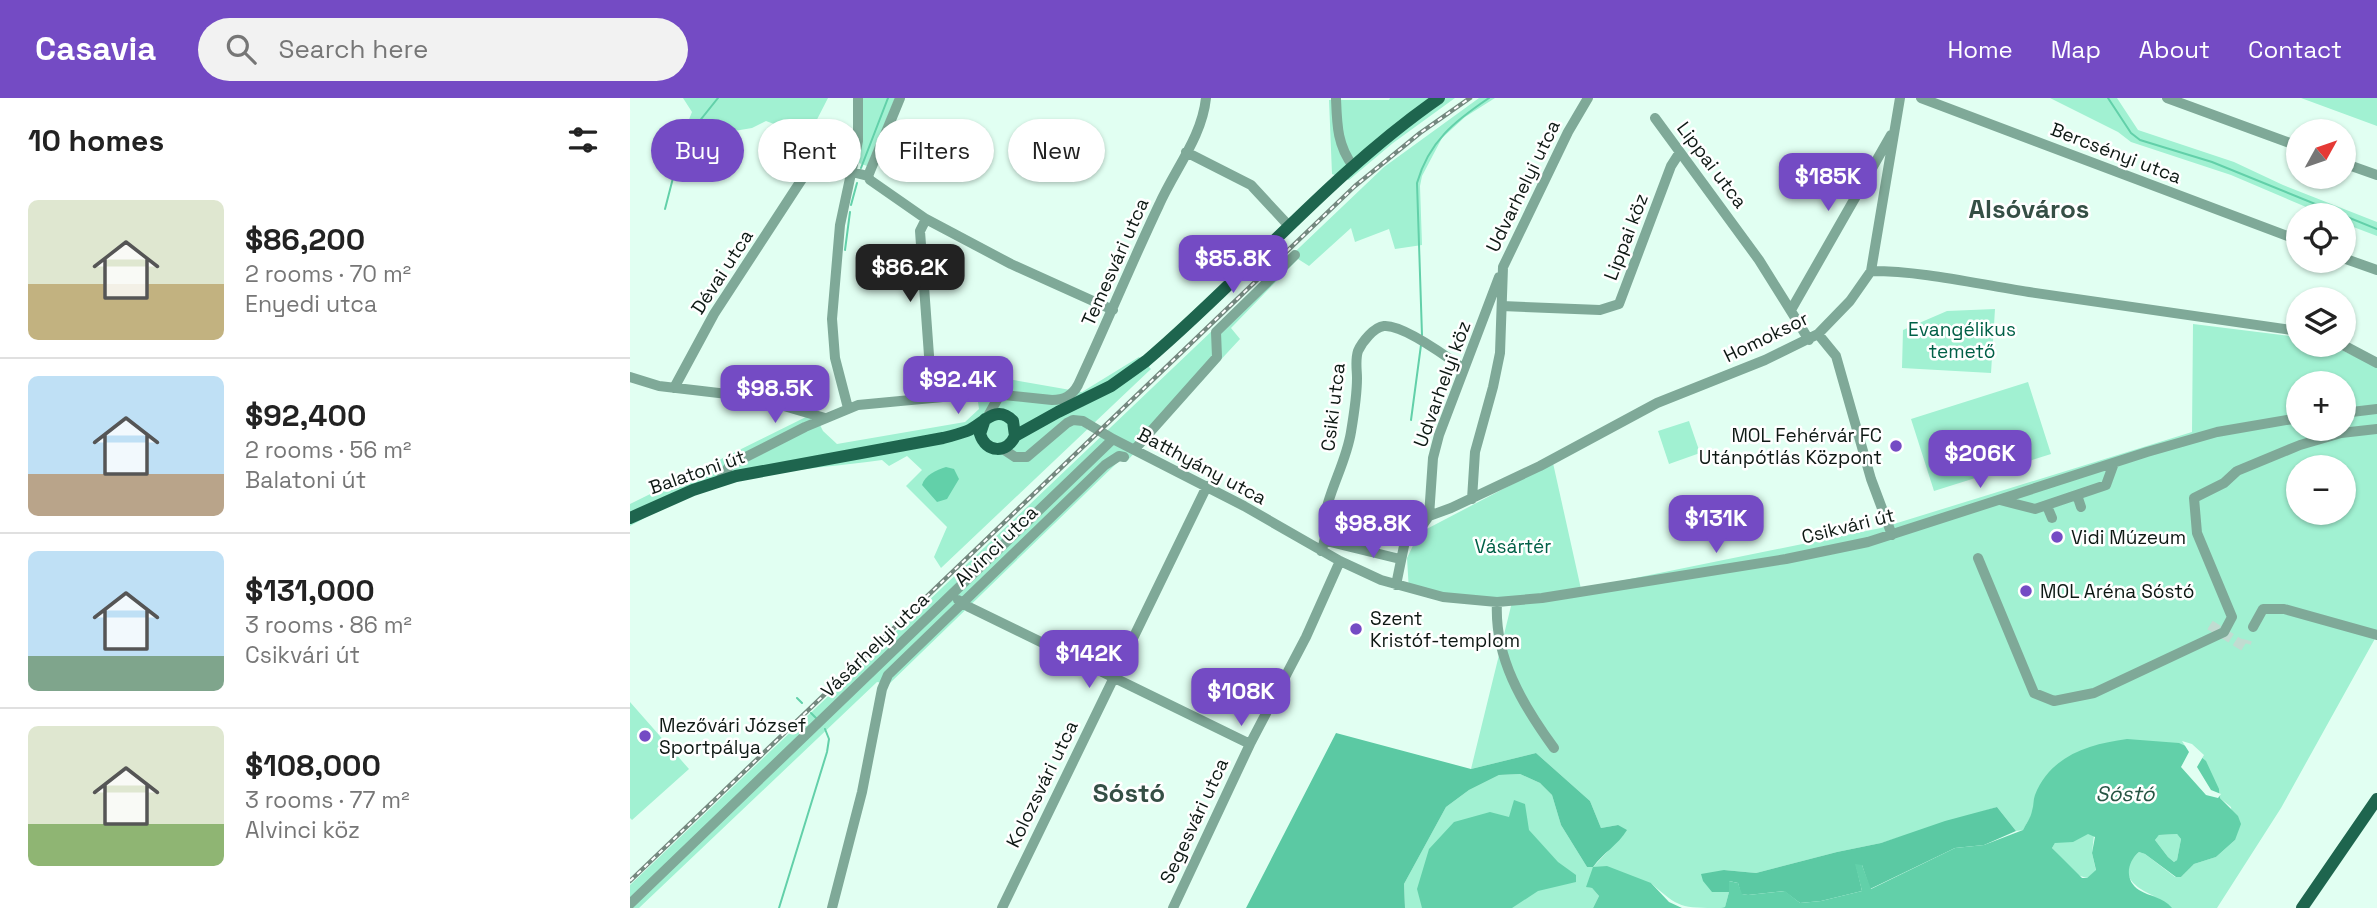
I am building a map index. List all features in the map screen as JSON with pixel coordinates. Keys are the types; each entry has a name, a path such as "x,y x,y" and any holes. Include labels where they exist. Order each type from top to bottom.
{"main road":[{"path":"1058,412 1024,418 998,414 987,418 980,434 984,443 995,449 1003,449 1010,445 1015,437 1111,386 1146,361 1353,166 1439,98"},
{"path":"1008,417 1015,426 1015,437"},
{"name":"Balatoni út","path":"630,518 723,480 943,438 969,431 987,418"},
{"name":"Balatoni út","path":"943,438 984,443"},
{"path":"2302,908 2377,799"}],"street":[{"path":"858,98 858,119"},
{"path":"868,176 900,98"},
{"name":"Temesvári utca","path":"998,395 1052,400 1065,398 1076,389 1160,203 1195,139 1206,98"},
{"path":"1336,98 1339,142 1353,166"},
{"name":"Udvarhelyi utca","path":"1472,499 1475,452 1500,353 1503,267 1588,98"},
{"path":"1900,98 1871,271 1931,275 2286,329"},
{"name":"Bercsényi utca","path":"1921,98 2286,235"},
{"path":"2167,98 2286,142"},
{"name":"Lippai utca","path":"1655,118 1754,252 1791,310 1813,337 1836,356 1871,479 1892,535"},
{"path":"1791,310 1893,132"},
{"path":"1186,152 1251,185 1289,226"},
{"name":"Lippai köz","path":"1502,306 1600,310 1619,304 1671,166 1681,152"},
{"path":"2356,168 2377,175"},
{"path":"861,174 868,176 926,219 1011,264 1113,310"},
{"name":"Dévai utca","path":"674,388 714,314 800,182"},
{"path":"844,412 832,319 836,257 850,182"},
{"path":"926,219 920,231 932,397"},
{"path":"1135,449 1217,358 1216,332 1295,255"},
{"path":"2356,263 2377,270"},
{"name":"Udvarhelyi köz","path":"1429,516 1433,458 1443,421 1503,267"},
{"name":"Homoksor","path":"1396,585 1405,541 1419,530 1429,516 1472,499 1540,466 1657,403 1743,370 1813,337 1850,301 1871,271"},
{"name":"Csiki utca","path":"1324,546 1328,503 1344,462 1351,431 1357,356 1368,337 1377,328 1394,327 1417,338 1464,369"},
{"path":"2356,352 2377,363"},
{"path":"630,377 645,383 674,388 752,397 825,418"},
{"path":"723,480 728,467 738,461 825,418 869,404 932,397 998,395"},
{"path":"998,395 1008,417"},
{"path":"987,418 998,395"},
{"path":"2356,412 2377,410"},
{"name":"Batthyány utca","path":"1034,451 1073,420 1083,421 1113,439 1324,546 1340,561 1396,585"},
{"name":"Csikvári út","path":"1396,585 1443,597 1497,602 1542,598 1830,551 1892,535 2217,432 2286,420"},
{"path":"1978,558 2034,693 2054,702 2094,693 2224,632 2232,617 2197,533 2194,498 2224,484 2237,471 2300,444 2341,433 2377,429"},
{"path":"1015,437 1022,451 1034,451"},
{"name":"Vásárhelyi utca","path":"630,904 1113,439"},
{"path":"1003,449 1022,458 1034,451"},
{"name":"Alvinci utca","path":"832,908 862,792 885,680 1109,461 1119,456 1124,457"},
{"path":"2000,500 2035,509 2077,495 2108,490 2114,463"},
{"name":"Kolozsvári utca","path":"1002,908 1207,486"},
{"path":"2077,495 2081,507"},
{"path":"2047,506 2052,518"},
{"path":"1324,546 1400,559"},
{"name":"Segesvári utca","path":"1173,908 1250,744 1306,637 1340,561"},
{"path":"953,594 962,604 1250,744"},
{"path":"1497,602 1496,624 1505,663 1528,709 1554,748"},
{"path":"2253,627 2263,609 2284,609 2377,635"}],"green space":[{"path":"683,98 828,98 817,119 758,119 758,125 744,129 744,119 689,119 692,112"},
{"path":"862,98 895,98 886,119 875,119 875,147 867,166 861,164"},
{"path":"1455,98 1393,143 1349,180 1332,174 1329,100"},
{"path":"1479,98 1495,98 1465,117 1442,138 1422,176 1422,245 1395,249 1389,229 1355,242 1351,228 1309,266 1298,259 1231,328 1240,339 1126,462 1120,460 889,684 877,682 639,908 630,908 630,885 1384,167"},
{"path":"2050,98 2117,98 2138,130 2234,162 2286,186 2286,189 2293,189 2329,203 2297,203 2231,175 2131,142 2118,132"},
{"path":"2301,98 2377,98 2377,126"},
{"path":"2356,214 2377,222 2377,236 2356,228"},
{"name":"Evangélikus temető","path":"1995,309 1991,373 1902,368 1903,330 1947,311"},
{"name":"Vásártér","path":"2193,324 2286,336 2286,357 2356,357 2377,367 2377,635 2281,808 2217,908 2011,908 2048,878 2154,896 2139,888 2130,878 2128,866 2139,852 2175,877 2181,877 2194,864 2216,857 2235,840 2231,807 2220,798 2219,789 2094,835 2092,853 2096,871 2087,878 2077,875 2052,848 2055,843 2033,812 2023,830 2016,831 1997,807 1881,843 1756,873 1724,870 1712,892 1729,892 1725,907 1721,908 1682,905 1651,883 1587,887 1592,888 1599,896 1593,908 1405,908 1404,884 1446,807 1469,790 1499,775 1520,774 1540,783 1552,795 1561,825 1587,867 1593,867 1608,851 1618,825 1601,828 1590,801 1536,753 1471,769 1512,602 1409,591 1407,558 1419,533 1553,463 1581,589 1881,528 2192,432"},
{"path":"1139,357 1151,369 941,568 934,557 947,527 906,486 922,470 907,456 889,466 882,460 749,478 688,498 630,526 630,504 814,413 823,431 837,444 965,422 979,409 975,380 1002,378 1082,392"},
{"path":"2028,382 2051,454 1934,491 1911,419"},
{"path":"1689,421 1700,453 1669,464 1658,431"},
{"name":"Mezővári József Sportpálya","path":"630,702 689,769 632,820 630,818"},
{"path":"2177,834 2181,839 2177,860 2174,862 2155,840 2159,835"}],"shaded area":[{"path":"1336,733 1471,769 1536,753 1590,801 1601,828 1618,825 1627,830 1593,867 1587,867 1561,825 1552,795 1540,783 1520,774 1499,775 1469,790 1446,807 1404,884 1405,908 1246,908"},
{"path":"1997,807 2016,831 1984,845 1955,848 1870,889 1862,865 1856,865 1862,891 1821,901 1800,903 1784,891 1741,894 1738,883 1729,881 1729,892 1712,892 1701,874 1724,870 1756,873 1881,843"}],"water":[{"path":"946,467 954,469 959,479 947,499 937,502 922,485 931,473"},
{"name":"Sóstó","path":"2127,739 2179,743 2190,748 2206,761 2219,789 2220,798 2238,816 2241,824 2235,840 2216,857 2194,864 2181,877 2176,877 2145,854 2139,852 2135,856 2129,871 2134,886 2172,908 1721,908 1725,907 1729,881 1738,883 1742,894 1785,891 1800,903 1821,901 1862,891 1855,864 1862,865 1871,889 1955,848 1984,845 2023,830 2035,795 2050,770 2072,754 2099,744","holes":["2088,834 2095,837 2092,853 2096,870 2087,878 2082,878 2052,848 2055,843 2073,842","2177,834 2181,839 2177,860 2174,862 2155,840 2159,835"]},
{"path":"1514,800 1525,804 1529,830 1558,862 1576,875 1576,882 1538,891 1512,908 1422,908 1417,889 1429,849 1454,822 1490,812 1509,817"},
{"path":"1607,866 1651,883 1669,902 1682,908 1593,908 1599,896 1592,888 1586,887 1593,867"}],"pier":[{"path":"2182,741 2192,744 2204,755 2197,767 2211,790 2221,794 2218,798 2206,795 2181,767 2189,752"}],"waterway":[{"path":"665,209 682,143 718,98"},
{"path":"861,168 888,98"},
{"path":"1422,335 1417,183 1429,155 1445,133 1489,98"},
{"path":"2108,98 2131,133 2140,140 2212,162 2377,229"},
{"path":"851,205 857,183"},
{"path":"845,250 850,212"},
{"path":"1411,420 1421,345"},
{"path":"797,698 802,703"},
{"path":"811,713 816,718"},
{"path":"779,908 827,752 829,739 825,729"}],"tunnel":[{"path":"2210,625 2245,647 2247,640"}],"railway":[{"path":"630,881 1355,186 1420,133 1470,98"}],"place":[{"name":"MOL Fehérvár FC Utánpótlás Központ","path":"1896,446"},
{"name":"Vidi Múzeum","path":"2057,537"},
{"name":"MOL Aréna Sóstó","path":"2026,591"},
{"name":"Szent Kristóf-templom","path":"1356,629"},
{"name":"Mezővári József Sportpálya","path":"645,736"}],"district":[{"name":"Alsóváros","path":"2029,209"},
{"name":"Sóstó","path":"1129,793"}]}
